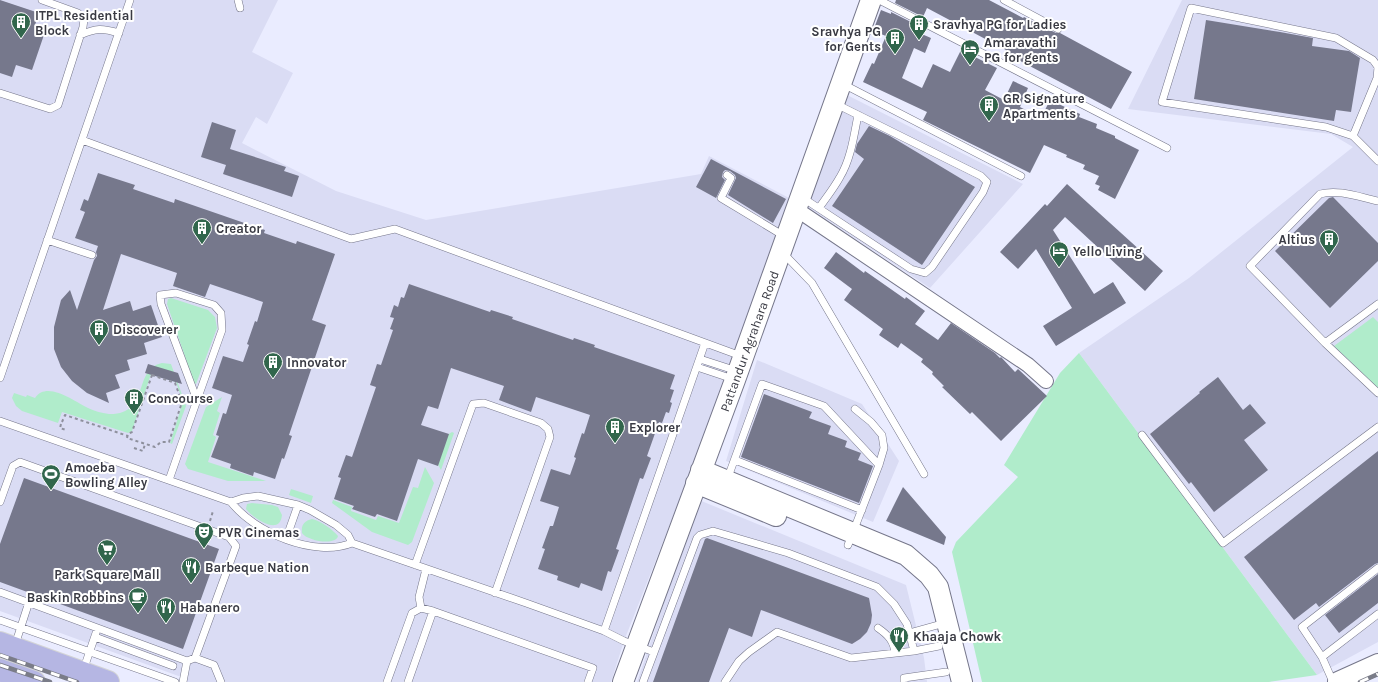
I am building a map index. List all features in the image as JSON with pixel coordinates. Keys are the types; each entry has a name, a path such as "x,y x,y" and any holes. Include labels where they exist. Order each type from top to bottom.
{"main road":[{"path":"7,646 108,682"},
{"path":"0,670 34,682"}],"street":[{"name":"Pattandur Agrahara Road","path":"623,682 645,649 698,477 739,369 871,0"},
{"path":"798,203 1028,365 1046,382"},
{"path":"698,477 727,480 851,539"},
{"path":"698,477 851,539 906,555 929,575 938,587 941,624 952,679"},
{"path":"941,624 940,646 952,679"},
{"path":"1338,682 1378,664"}],"lane":[{"path":"0,93 50,109 58,106 83,27 84,19 78,12 42,0"},
{"path":"0,378 130,0"},
{"path":"238,0 240,8"},
{"path":"879,0 1167,148"},
{"path":"1004,0 1058,29"},
{"path":"1353,136 1377,78 1378,67 1373,60 1336,38 1191,8 1162,102 1326,127 1353,136 1378,161"},
{"path":"80,35 93,29 104,29 119,33"},
{"path":"841,83 1021,176"},
{"path":"798,203 819,208 911,270 925,273 932,267 983,192 987,182 981,176 834,103"},
{"path":"819,208 841,176 854,135 858,115"},
{"path":"82,140 351,239 395,229 705,343 739,369"},
{"path":"727,175 731,178 721,198 784,244 812,283 924,474"},
{"path":"1378,201 1334,192 1320,194 1250,266 1325,343 1378,393"},
{"path":"47,240 92,255"},
{"path":"169,480 222,330 221,313 214,305 176,293 160,295 161,304 197,400"},
{"path":"1325,343 1378,304"},
{"path":"604,632 705,343"},
{"path":"700,359 739,369"},
{"path":"697,367 739,369"},
{"path":"727,480 762,384 824,406 879,465"},
{"path":"415,565 473,404 484,403 541,423 548,429 550,437 495,593"},
{"path":"851,539 884,448 882,435 871,422 854,409"},
{"path":"0,421 231,502 239,512 250,521 272,535 302,545 343,547 352,543 604,632 645,649"},
{"path":"1142,435 1223,543 1378,427"},
{"path":"735,460 862,510"},
{"path":"0,502 13,466 20,462 229,537 236,546 195,658"},
{"path":"231,502 243,498 258,496 298,505 336,525 348,535 352,543"},
{"path":"286,539 298,505"},
{"path":"643,682 645,649 697,538 700,535 714,531 788,553 878,587 894,604 907,624 914,651"},
{"path":"1333,682 1322,657 1302,627 1378,568"},
{"path":"421,608 418,597 426,569"},
{"path":"0,592 187,661 195,658 214,665 221,682"},
{"path":"7,646 20,627 29,602"},
{"path":"387,682 412,613 421,608 434,611 593,668 588,682"},
{"path":"408,682 434,611"},
{"path":"1322,657 1378,614"},
{"path":"0,620 175,682"},
{"path":"909,633 941,624"},
{"path":"82,672 98,628"},
{"path":"878,628 892,641 895,653"},
{"path":"724,682 739,661 777,632 851,658 914,651 940,646"},
{"path":"95,637 174,666"},
{"path":"183,682 187,661"},
{"path":"904,682 904,678 952,679"}],"path":[{"path":"66,430 60,428 65,415 128,436 127,438 155,447 161,442 168,442 182,402 175,383 152,375 132,432 128,436"},
{"path":"134,448 142,451 145,444"}],"shaded area":[{"path":"0,0 278,0 252,52 293,73 267,124 256,117 242,143 336,191 426,220 701,174 709,156 791,199 737,354 624,641 611,682 186,682 184,678 0,611"},
{"path":"1182,0 1378,0 1378,642 1317,675 1079,353 1189,278 1353,147 1331,134 1128,109"},
{"path":"847,95 1023,184 930,288 808,207"},
{"path":"757,360 862,404 899,461 873,522 726,461"},
{"path":"699,500 906,585 924,658 927,682 637,682"}],"green space":[{"path":"171,298 208,310 215,317 217,328 196,384 194,383 167,304 168,299"},
{"path":"1373,317 1378,322 1378,388 1334,346"},
{"path":"1079,353 1317,675 1269,682 982,682 952,552 956,542 1018,477 1004,465 1060,373"},
{"path":"162,363 171,364 186,406 172,444 170,443 183,402 176,382 151,374 132,431 128,433 62,412 58,423 22,411 16,406 12,398 14,393 35,398 40,393 47,391 69,397 98,412 109,414 122,412 131,407 136,400 147,374 153,367"},
{"path":"222,397 217,411 220,413 213,435 216,437 208,462 266,481 228,481 188,469 185,464 206,407"},
{"path":"452,432 454,433 441,470 437,463 444,437"},
{"path":"425,467 434,483 412,542 408,545 372,532 332,503 333,500 352,507 351,511 376,520 378,516 399,523 413,487 418,488"},
{"path":"291,489 313,496 311,503 289,495"},
{"path":"252,503 278,507 282,515 277,525 266,524 249,513 246,509 247,504"},
{"path":"312,519 323,523 333,531 338,536 336,539 327,542 315,540 305,536 302,533 302,528 305,522"}],"building":[{"name":"ITPL Residential Block","path":"0,0 39,13 35,25 46,29 32,70 16,65 12,77 0,73"},
{"path":"896,0 989,0 1023,18 1024,17 1056,33 1060,33 1132,72 1111,109 1005,53 1006,50 927,8 923,17 895,3"},
{"path":"881,10 891,14 891,12 919,26 917,32 931,38 925,53 914,48 902,78 922,88 933,64 950,72 961,50 997,68 985,90 1004,100 1013,81 1028,88 1020,107 1041,118 1050,100 1080,114 1079,117 1097,124 1096,128 1115,136 1115,138 1139,150 1115,199 1098,190 1100,186 1095,184 1099,176 1083,169 1085,165 1066,157 1067,155 1044,145 1030,173 923,120 927,112 863,82 872,63 874,64 886,36 873,31"},
{"path":"1206,20 1313,38 1312,46 1349,51 1360,58 1351,112 1336,110 1334,121 1194,99"},
{"path":"212,122 236,130 230,149 286,167 284,171 299,176 292,197 223,174 226,165 201,157"},
{"path":"869,126 890,136 975,187 922,265 832,206 864,159 855,152 857,144"},
{"path":"711,159 786,199 773,223 728,195 736,178 730,171 725,170 723,172 722,177 725,180 716,198 696,187"},
{"path":"98,173 135,185 133,189 174,203 175,199 265,230 264,233 296,244 297,241 335,254 312,320 326,325 289,435 292,436 284,459 282,458 275,479 254,472 253,476 230,468 231,464 211,457 219,436 216,435 223,413 226,414 232,395 212,388 223,356 243,362 249,345 247,344 255,321 257,322 263,302 210,284 205,297 173,286 177,273 121,254 103,310 130,301 133,311 151,305 162,337 144,343 147,354 127,360 130,370 115,375 120,388 106,393 109,403 87,393 72,381 61,367 54,349 54,327 61,300 70,290 77,310 94,260 97,256 96,252 98,246 75,238 85,212 80,210 84,199 88,201"},
{"path":"1067,184 1163,271 1145,291 1065,217 1053,230 1094,294 1113,282 1126,303 1056,346 1043,326 1072,308 1036,249 1018,269 1000,252 1045,204 1047,206"},
{"name":"Altius","path":"1333,197 1378,243 1378,261 1330,308 1275,251 1329,198"},
{"path":"836,252 864,273 865,271 925,311 915,324 938,340 951,323 1000,358 1001,357 1015,372 1018,369 1047,396 1001,441 972,412 970,414 942,387 944,386 932,374 933,372 921,362 923,359 901,343 898,348 879,335 883,329 844,300 852,289 824,268"},
{"name":"Explorer","path":"409,284 490,312 491,310 513,317 512,319 573,340 574,338 595,345 594,347 675,375 670,389 674,390 670,402 672,403 669,413 666,412 662,423 659,422 647,456 651,458 643,479 640,478 616,549 619,550 611,572 608,571 602,591 581,583 579,588 557,580 558,576 538,569 545,549 542,548 550,526 553,526 559,507 540,501 551,469 570,475 582,433 584,434 590,415 536,397 531,412 499,400 504,386 451,368 438,409 428,406 421,425 449,434 438,466 418,459 397,521 377,514 375,517 352,509 354,506 334,499 341,478 338,477 346,455 352,457 376,387 370,385 377,364 381,365 393,330 390,329 394,318 390,317 394,305 398,307 401,297 404,298"},
{"path":"148,364 178,373 182,384 145,373"},
{"path":"1218,377 1243,410 1250,404 1266,423 1244,440 1268,470 1214,512 1191,482 1189,484 1150,434"},
{"path":"764,394 812,412 809,418 831,426 828,434 847,441 845,447 861,453 858,460 873,466 859,503 741,457"},
{"path":"1378,451 1378,563 1319,607 1316,603 1294,620 1244,557"},
{"name":"Park Square Mall","path":"24,478 219,549 183,649 0,582 0,544"},
{"path":"903,487 946,537 944,545 886,521"},
{"path":"707,538 869,598 872,615 871,623 867,632 852,644 761,610 752,637 729,628 709,682 653,682 705,539"},
{"path":"1378,574 1378,603 1339,633 1325,615"}],"railway":[{"path":"0,655 77,682"},
{"path":"0,665 50,682"},
{"path":"1360,682 1378,674"}],"place":[{"name":"ITPL Residential Block","path":"21,39"},
{"name":"Sravhya PG for Ladies","path":"919,41"},
{"name":"Sravhya PG for Gents","path":"895,55"},
{"name":"Amaravathi PG for gents","path":"970,66"},
{"name":"GR Signature Apartments","path":"989,122"},
{"name":"Creator","path":"202,245"},
{"name":"Altius","path":"1329,256"},
{"name":"Yello Living","path":"1059,268"},
{"name":"Discoverer","path":"99,346"},
{"name":"Innovator","path":"273,379"},
{"name":"Concourse","path":"134,415"},
{"name":"Explorer","path":"615,444"},
{"name":"Amoeba Bowling Alley","path":"51,491"},
{"name":"PVR Cinemas","path":"204,549"},
{"name":"Park Square Mall","path":"107,566"},
{"name":"Barbeque Nation","path":"191,584"},
{"name":"Baskin Robbins","path":"138,614"},
{"name":"Habanero","path":"166,624"},
{"name":"Khaaja Chowk","path":"899,653"}]}
